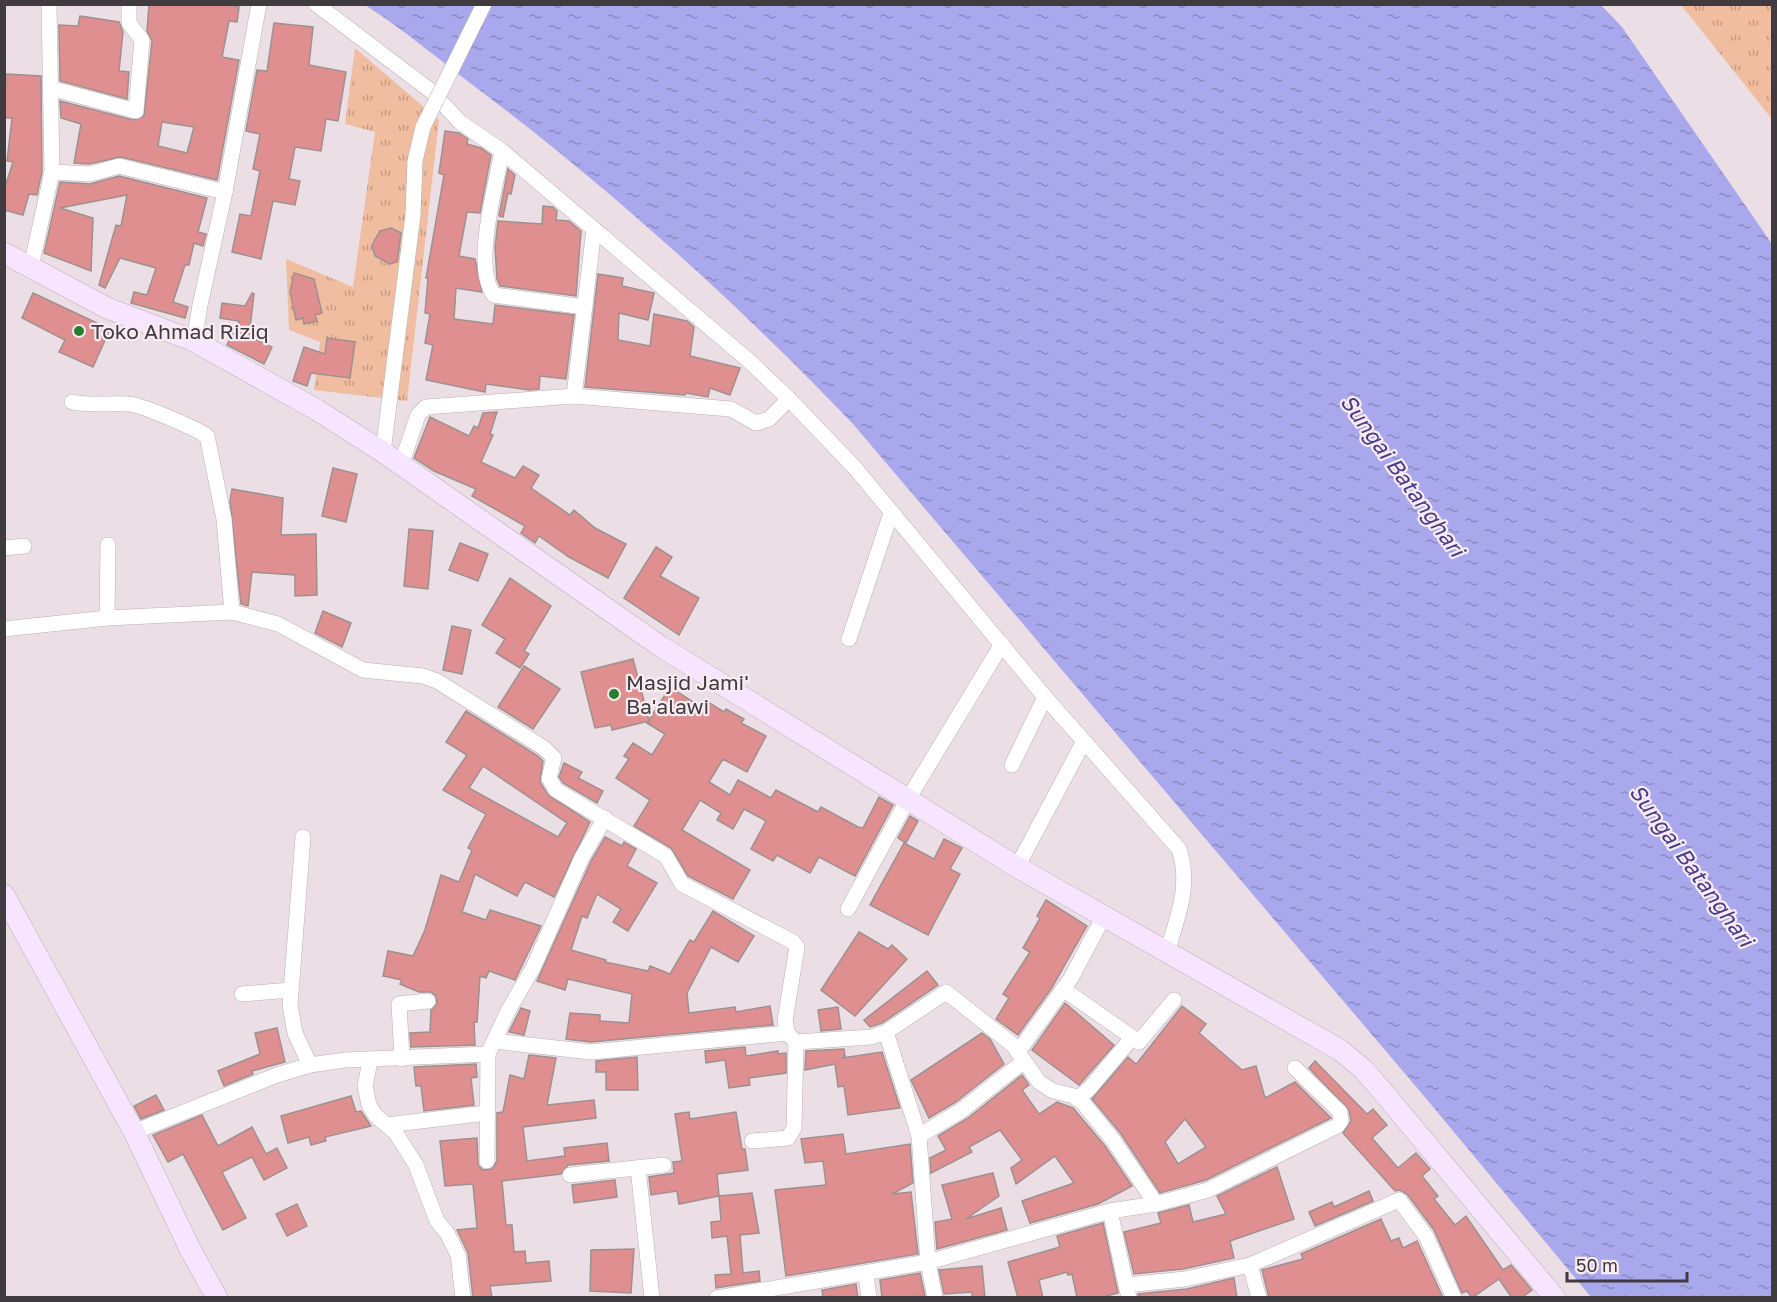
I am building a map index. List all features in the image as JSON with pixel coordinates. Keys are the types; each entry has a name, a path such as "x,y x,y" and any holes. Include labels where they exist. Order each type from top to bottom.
{"street":[{"path":"31,267 52,172 49,4"},
{"path":"50,87 136,111 142,40 129,23 129,4"},
{"path":"194,342 225,192 259,4"},
{"path":"316,4 431,91 460,122 502,151 748,360 855,468 1045,697 1179,849 1185,867 1185,888 1167,952"},
{"path":"383,452 413,214 415,161 423,127 484,4"},
{"path":"502,151 484,255 486,286 494,295 585,307"},
{"path":"52,172 90,174 119,166 225,192"},
{"path":"574,396 594,229"},
{"path":"4,253 130,319 194,342 316,410 383,452 660,646 1103,918 1316,1035 1363,1069 1555,1298"},
{"path":"401,465 418,415 426,407 574,396 731,409 756,423 769,419 789,399"},
{"path":"72,402 88,405 130,404 193,427 207,436 224,519 232,612"},
{"path":"849,639 891,513"},
{"path":"107,618 108,545"},
{"path":"4,548 24,546"},
{"path":"4,629 107,618 232,612 278,624 363,670 423,676 449,687 544,748 554,758 549,778 551,785 666,856 682,884 777,933 797,947 785,1020 791,1037 794,1128 788,1138 752,1141"},
{"path":"848,909 908,799 1002,644"},
{"path":"1012,765 1045,697"},
{"path":"1017,867 1084,741"},
{"path":"487,1161 491,1048 508,1011 533,968 582,857 605,818"},
{"path":"303,837 290,1005 295,1033 310,1065"},
{"path":"4,895 134,1132 189,1249 217,1298"},
{"path":"919,1136 962,1110 1021,1057 1103,918"},
{"path":"1063,989 1135,1042 1142,1041 1174,1000"},
{"path":"242,994 291,990"},
{"path":"134,1132 277,1075 310,1065 345,1060 402,1059 491,1048 591,1052 791,1037 872,1037 886,1032 946,992 1013,1045 1039,1082 1053,1091 1077,1099 1113,1140 1156,1204"},
{"path":"402,1059 399,1004 428,1001"},
{"path":"886,1032 919,1136 928,1262 935,1298"},
{"path":"1077,1099 1131,1039"},
{"path":"370,1060 365,1086 369,1105 412,1159 437,1221 453,1242 458,1255 463,1298"},
{"path":"717,1298 776,1293 928,1262 1110,1211 1156,1204 1208,1190 1337,1126 1341,1121 1340,1112 1295,1068"},
{"path":"387,1125 487,1113"},
{"path":"570,1175 664,1165"},
{"path":"638,1168 652,1298"},
{"path":"1110,1211 1128,1291 1250,1265 1399,1200 1426,1236 1454,1298"},
{"path":"1250,1265 1260,1298"},
{"path":"866,1274 869,1298"}],"green space":[{"path":"1681,5 1772,5 1772,119"},
{"path":"355,48 439,120 407,401 314,390 320,342 289,330 286,259 353,287 375,132 345,124"}],"water":[{"name":"Sungai Batanghari","path":"365,5 1601,5 1622,27 1772,244 1772,1297 1591,1297 1424,1096 853,424 718,290 623,206 525,125 407,34"}],"building":[{"path":"149,4 223,4 239,7 237,22 229,21 222,57 239,60 217,180 121,157 89,164 74,163 81,124 61,118 60,101 133,120 144,116 152,41 147,31","holes":["162,122 194,127 187,153 158,146"]},
{"path":"80,16 119,22 123,32 119,71 129,72 127,99 60,81 59,25 78,26"},
{"path":"274,23 313,27 309,65 346,72 338,121 326,119 321,151 295,147 289,179 300,181 295,205 273,201 261,259 232,252 240,214 251,216 260,171 253,169 260,134 246,131 257,70 267,71"},
{"path":"6,74 41,76 42,172 37,195 29,194 23,215 4,210 4,190 13,162 7,161 12,118 4,118"},
{"path":"445,131 459,133 468,139 467,144 481,148 491,155 480,213 467,212 459,256 475,259 482,292 456,288 454,319 493,324 495,305 574,315 566,379 540,376 539,389 530,390 486,384 485,392 426,380 433,345 425,343 430,314 425,313 428,278 426,278 444,175 439,173"},
{"path":"508,169 515,175 503,217 499,216"},
{"path":"119,176 207,198 198,232 206,234 203,246 194,243 189,265 185,265 173,302 188,307 185,318 131,303 134,292 147,295 156,268 120,258 105,288 99,285 116,225 121,226 127,195 60,208 93,218 91,271 44,253 60,182 90,184"},
{"path":"543,206 553,207 557,211 556,220 569,221 581,231 576,296 500,286 497,279 495,247 498,221 542,224"},
{"path":"391,228 401,233 397,262 390,264 375,256 372,245 380,231"},
{"path":"294,273 314,279 322,313 315,315 317,321 304,324 303,318 296,320 290,292"},
{"path":"598,274 623,278 622,286 654,293 648,320 619,313 618,340 650,346 654,314 687,321 694,327 690,356 740,368 730,395 710,388 708,397 686,393 685,395 585,387"},
{"path":"33,293 110,329 93,367 59,352 65,340 22,318"},
{"path":"252,293 254,294 249,336 272,347 264,364 227,345 239,321 220,318 222,303 245,306"},
{"path":"327,338 355,342 350,378 311,373 307,386 293,381 304,347 325,354"},
{"path":"497,412 490,434 493,435 481,462 515,478 523,466 539,475 531,488 570,515 574,510 595,528 626,544 608,578 569,557 539,536 535,543 521,533 525,526 472,496 476,489 434,471 414,458 430,417 469,436 474,426 478,428 483,413"},
{"path":"333,468 357,474 346,522 322,516"},
{"path":"232,489 283,498 281,535 316,534 317,595 295,596 295,575 252,572 248,606 241,604 230,501"},
{"path":"409,529 433,531 428,589 404,586"},
{"path":"460,543 488,554 478,581 449,570"},
{"path":"656,547 672,557 660,576 699,598 679,635 624,598"},
{"path":"510,578 551,606 524,651 529,654 520,668 496,653 505,639 482,625"},
{"path":"323,611 351,623 342,647 315,633"},
{"path":"452,626 471,630 462,674 443,670"},
{"path":"633,659 649,720 670,687 704,709 708,702 724,712 726,709 744,719 741,723 766,736 747,772 723,759 709,782 730,795 738,780 771,798 776,790 818,812 821,807 863,828 879,797 893,805 855,876 819,857 810,873 777,855 773,861 751,849 766,821 744,809 733,829 717,820 721,813 700,800 682,830 750,870 733,899 688,876 671,848 634,826 650,800 616,778 629,759 624,756 633,743 652,755 665,734 647,723 649,721 612,730 611,725 595,728 581,672"},
{"path":"524,666 560,689 533,729 498,707"},
{"path":"466,711 538,756 543,761 540,782 548,795 590,822 554,897 525,882 517,896 475,874 462,912 486,920 490,910 541,926 515,980 489,971 486,978 480,976 477,1022 474,1022 475,1045 411,1047 410,1033 430,1032 431,1010 437,1004 436,996 431,992 419,992 400,984 402,980 383,976 388,951 413,956 425,930 441,875 459,882 472,850 468,848 486,814 443,790 467,755 446,742","holes":["483,766 567,823 558,837 469,788"]},
{"path":"564,763 582,772 578,778 603,791 597,803 563,783 559,777"},
{"path":"910,816 918,821 906,843 898,838"},
{"path":"605,837 622,846 624,842 636,849 627,866 657,883 628,931 613,922 621,909 597,894 587,918 582,916 571,950 606,960 605,962 648,971 650,966 670,974 690,940 694,942 713,911 754,936 738,962 711,947 687,993 689,1013 735,1007 736,1012 770,1006 773,1025 591,1042 566,1039 570,1013 600,1015 600,1021 629,1023 632,994 568,979 565,990 537,981 591,861"},
{"path":"944,839 962,848 950,869 960,874 928,935 870,905 904,843 934,859"},
{"path":"1046,900 1087,926 1051,989 1018,1035 996,1019 1009,998 1003,994 1030,952 1023,948 1040,918 1037,916"},
{"path":"859,932 888,949 892,945 907,959 855,1016 821,990"},
{"path":"927,971 938,985 882,1023 870,1027 864,1020"},
{"path":"1065,1003 1114,1045 1079,1085 1032,1050"},
{"path":"1182,1006 1206,1024 1199,1033 1242,1070 1256,1066 1265,1098 1295,1082 1331,1118 1206,1180 1160,1193 1121,1134 1092,1099 1128,1057 1136,1064","holes":["1185,1119 1206,1147 1178,1164 1165,1142"]},
{"path":"838,1007 841,1029 821,1031 818,1010"},
{"path":"521,1008 530,1011 524,1035 509,1032"},
{"path":"277,1028 285,1062 252,1071 253,1074 224,1086 218,1071 260,1054 255,1033"},
{"path":"982,1033 990,1039 1004,1064 956,1102 929,1118 911,1080"},
{"path":"745,1047 746,1056 778,1051 778,1054 786,1053 786,1073 749,1078 750,1085 729,1088 725,1060 706,1063 705,1051"},
{"path":"844,1049 845,1056 842,1058 882,1052 900,1108 848,1115 844,1086 838,1087 835,1064 805,1070 806,1051"},
{"path":"529,1055 556,1058 547,1105 594,1100 596,1118 523,1127 527,1161 565,1156 564,1148 607,1143 609,1161 568,1165 561,1174 502,1181 506,1225 512,1225 514,1252 525,1251 526,1263 549,1261 551,1281 490,1286 492,1298 473,1298 468,1253 457,1230 477,1228 473,1184 445,1186 440,1141 477,1138 478,1165 483,1170 492,1169 497,1161 497,1113 503,1112 510,1075 524,1079"},
{"path":"637,1057 638,1090 606,1090 606,1072 596,1072 596,1061"},
{"path":"1315,1061 1367,1114 1373,1109 1387,1125 1372,1138 1398,1168 1416,1153 1430,1169 1422,1176 1438,1196 1434,1199 1455,1225 1466,1216 1503,1270 1511,1265 1532,1290 1521,1298 1512,1298 1499,1279 1472,1298 1467,1291 1462,1293 1434,1230 1407,1194 1400,1190 1395,1191 1343,1133 1351,1121 1349,1110 1309,1068"},
{"path":"476,1064 477,1077 471,1078 474,1105 424,1111 421,1086 416,1086 414,1067"},
{"path":"1022,1075 1029,1085 1022,1090 1039,1114 1057,1102 1073,1108 1105,1146 1132,1186 1098,1204 1030,1223 1022,1201 1074,1183 1055,1156 1016,1184 1011,1168 1022,1160 1000,1130 969,1147 972,1152 931,1173 930,1158 946,1150 938,1136 968,1118"},
{"path":"156,1095 164,1110 141,1119 134,1106"},
{"path":"351,1096 356,1112 361,1111 371,1126 325,1137 326,1141 311,1145 309,1137 288,1143 281,1116"},
{"path":"689,1112 690,1119 736,1112 748,1170 717,1174 719,1196 679,1204 677,1191 651,1195 649,1177 674,1173 673,1162 682,1161 675,1114"},
{"path":"202,1115 218,1146 252,1127 266,1154 277,1148 287,1168 264,1180 252,1157 222,1172 246,1218 223,1230 183,1154 168,1162 153,1135"},
{"path":"843,1134 846,1154 910,1144 913,1183 892,1194 911,1192 918,1254 786,1276 775,1190 826,1185 823,1161 805,1163 801,1139"},
{"path":"1277,1167 1294,1219 1230,1241 1234,1258 1183,1269 1134,1274 1124,1232 1161,1223 1158,1213 1189,1205 1193,1222 1226,1214 1217,1196"},
{"path":"993,1173 999,1196 966,1219 1001,1208 1007,1230 937,1249 935,1222 952,1219 942,1185"},
{"path":"615,1180 617,1197 574,1203 572,1185"},
{"path":"1369,1191 1373,1201 1315,1226 1309,1212 1332,1202 1334,1207"},
{"path":"752,1193 759,1233 740,1235 743,1273 759,1271 760,1281 716,1288 715,1275 731,1274 727,1236 712,1238 711,1222 721,1221 719,1196"},
{"path":"297,1204 307,1226 287,1236 276,1214"},
{"path":"1381,1219 1391,1241 1399,1238 1403,1248 1417,1241 1443,1298 1269,1298 1262,1270 1303,1259 1301,1254"},
{"path":"1103,1223 1118,1293 1099,1298 1077,1298 1072,1274 1068,1275 1067,1272 1039,1280 1043,1298 1018,1298 1008,1262 1060,1247 1057,1236"},
{"path":"634,1249 631,1293 590,1291 591,1250"},
{"path":"982,1266 985,1298 972,1298 972,1292 944,1294 939,1270"},
{"path":"920,1273 925,1296 882,1298 880,1280"},
{"path":"1234,1278 1237,1298 1139,1298 1138,1294 1187,1289"},
{"path":"856,1284 858,1298 823,1298 822,1290"}],"place":[{"name":"Toko Ahmad Riziq","path":"79,331"},
{"name":"Masjid Jami' Ba'alawi","path":"614,694"}]}
